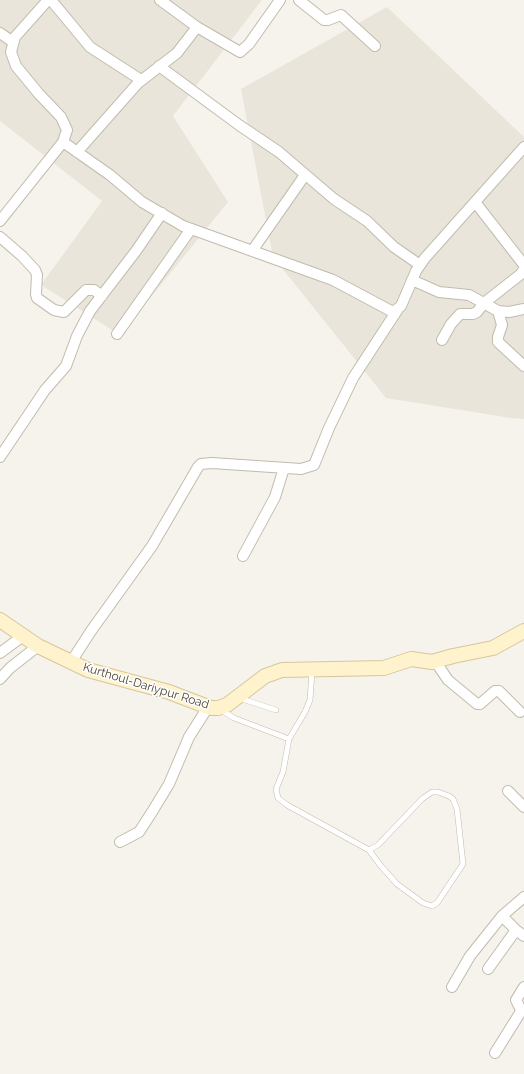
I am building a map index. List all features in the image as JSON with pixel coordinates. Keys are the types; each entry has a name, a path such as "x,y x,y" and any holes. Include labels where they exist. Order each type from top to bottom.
{"street":[{"path":"0,221 63,142 67,130 65,124 16,66 11,52 13,42 16,37 49,0 90,47 140,80"},
{"path":"160,0 197,27 240,52 249,44 280,0"},
{"path":"299,0 324,20 341,15 376,46"},
{"path":"77,152 108,114 140,80 177,53 197,27"},
{"path":"0,32 13,42"},
{"path":"159,66 239,125 279,152 305,176 334,199 367,221 394,247 420,265"},
{"path":"63,142 142,202 191,229 333,280 388,311 392,312 398,310"},
{"path":"71,662 91,631 152,546 201,464 212,463 301,469 314,465 329,428 353,378 398,310 420,265 475,202 522,155"},
{"path":"252,251 305,176"},
{"path":"475,202 524,265"},
{"path":"0,457 46,390 66,366 80,330 90,311 162,213"},
{"path":"117,334 191,229"},
{"path":"0,237 22,256 35,270 37,275 37,298 54,310 64,312 86,290 94,290 102,296"},
{"path":"442,340 451,324 460,314 473,314 484,303 521,274 524,268"},
{"path":"412,280 439,292 469,294 498,311 509,312 524,309"},
{"path":"498,311 502,325 498,342 524,366"},
{"path":"243,556 275,497 284,468"},
{"name":"Kurthoul-Dariypur Road","path":"0,620 38,646 71,662 107,676 169,692 213,707 227,705 256,682 272,672 282,670 384,668 406,660 428,662 435,661 493,648 524,631"},
{"path":"0,653 23,636"},
{"path":"0,680 10,668 38,646"},
{"path":"435,661 448,680 477,704 480,704 495,691 499,690 520,712"},
{"path":"120,842 139,832 170,784 189,737 213,707"},
{"path":"508,791 524,807"},
{"path":"452,987 467,960 502,916 524,897"},
{"path":"488,969 520,933 502,916"},
{"path":"495,1053 521,1012 516,1000 524,987"}],"lane":[{"path":"312,669 310,700 306,712 289,739 283,772 276,789 278,798 287,805 369,850 380,866 397,884 429,906 434,905 459,873 463,864 457,809 453,799 438,792 428,794 378,845 369,850"},
{"path":"237,697 276,710"},
{"path":"213,707 234,718 289,739"}],"shaded area":[{"path":"0,0 262,0 173,116 228,202 120,335 41,285 102,201 0,121"},
{"path":"387,7 524,137 524,419 386,398 273,257 241,89"}]}
